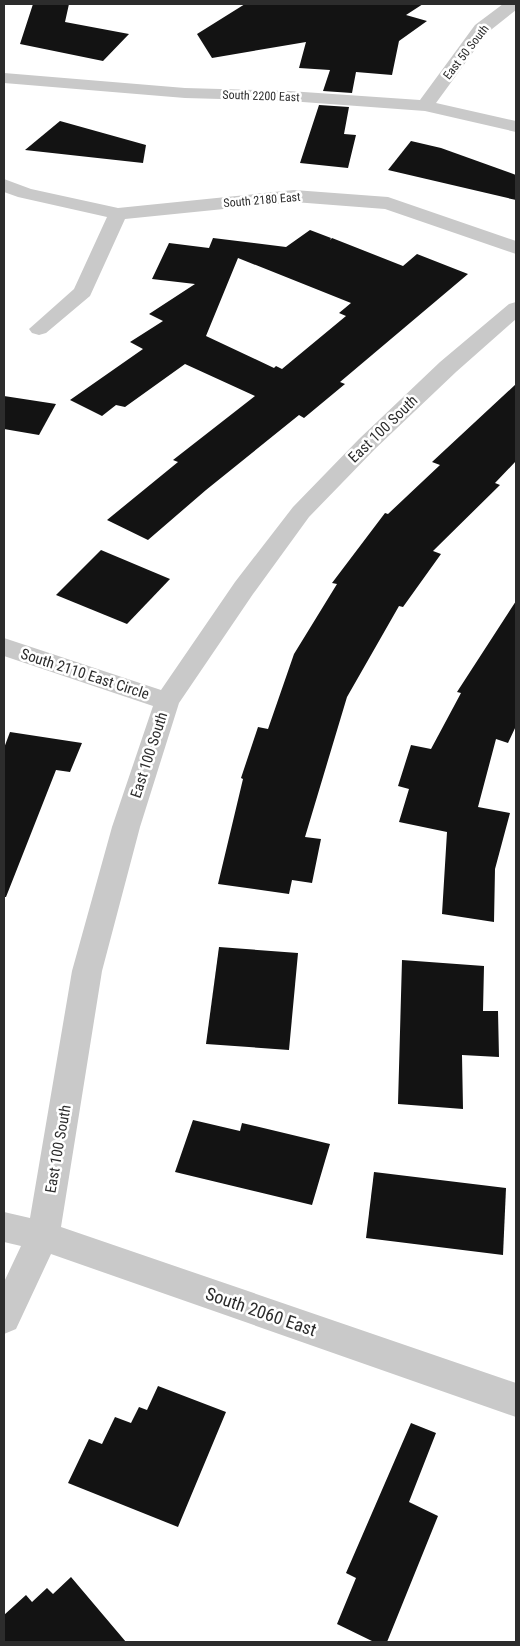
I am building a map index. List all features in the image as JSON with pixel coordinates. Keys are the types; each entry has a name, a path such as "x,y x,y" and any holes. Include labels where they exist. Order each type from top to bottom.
{"street":[{"name":"East 50 South","path":"425,106 481,29 507,5"},
{"name":"South 2200 East","path":"5,81 185,93 289,96 425,106 516,127"},
{"name":"South 2180 East","path":"4,185 25,194 118,214 294,196 388,203 516,248"},
{"path":"39,329 83,292 118,214"},
{"name":"East 100 South","path":"4,1318 43,1236 87,971 126,827 167,701 244,588 301,512 367,444 448,367 516,308"},
{"name":"South 2110 East Circle","path":"4,647 167,701"},
{"name":"South 2060 East","path":"4,1228 43,1236 516,1400"}],"building":[{"path":"33,4 69,4 65,22 129,34 103,61 20,44"},
{"path":"245,4 423,4 406,15 427,21 399,41 392,75 356,72 352,93 323,91 330,70 299,68 306,42 212,58 197,34"},
{"path":"319,105 349,107 344,134 356,135 348,168 300,163"},
{"path":"60,121 146,145 143,163 25,150"},
{"path":"411,141 441,148 516,175 516,200 388,170"},
{"path":"310,230 331,238 330,240 332,238 403,266 417,254 468,274 340,382 345,384 304,418 299,415 206,490 148,540 107,520 178,462 173,460 255,396 185,364 125,407 116,405 102,416 70,400 143,349 130,342 163,321 149,314 195,284 152,279 169,243 209,248 213,238 286,247","holes":["238,258 351,303 339,313 346,316 282,369 276,366 274,368 206,336"]},
{"path":"516,384 516,461 495,483 500,485 433,551 441,554 403,607 399,606 347,697 305,837 321,839 312,883 292,880 289,894 218,884 243,779 241,778 258,727 268,729 294,654 337,584 332,583 385,513 388,514 440,465 432,462"},
{"path":"4,396 56,404 39,435 4,429"},
{"path":"101,550 170,579 127,624 56,595"},
{"path":"516,601 516,726 508,743 496,739 478,807 510,813 495,869 494,922 442,914 447,832 399,822 409,789 398,786 411,745 431,749 461,693 457,692"},
{"path":"10,732 82,743 70,772 56,770 6,897 4,897 4,748"},
{"path":"219,947 298,953 289,1050 206,1044"},
{"path":"402,960 484,966 483,1011 498,1011 499,1057 462,1055 463,1109 398,1104"},
{"path":"193,1120 240,1131 242,1123 330,1144 312,1205 175,1172"},
{"path":"374,1172 506,1188 503,1255 366,1238"},
{"path":"158,1386 226,1412 178,1527 68,1483 89,1439 102,1444 115,1417 131,1423 139,1407 147,1410"},
{"path":"411,1423 436,1433 409,1502 438,1516 387,1642 374,1642 337,1624 356,1578 346,1573"},
{"path":"71,1577 126,1642 4,1642 4,1615 26,1595 32,1602 47,1588 53,1594"}]}
